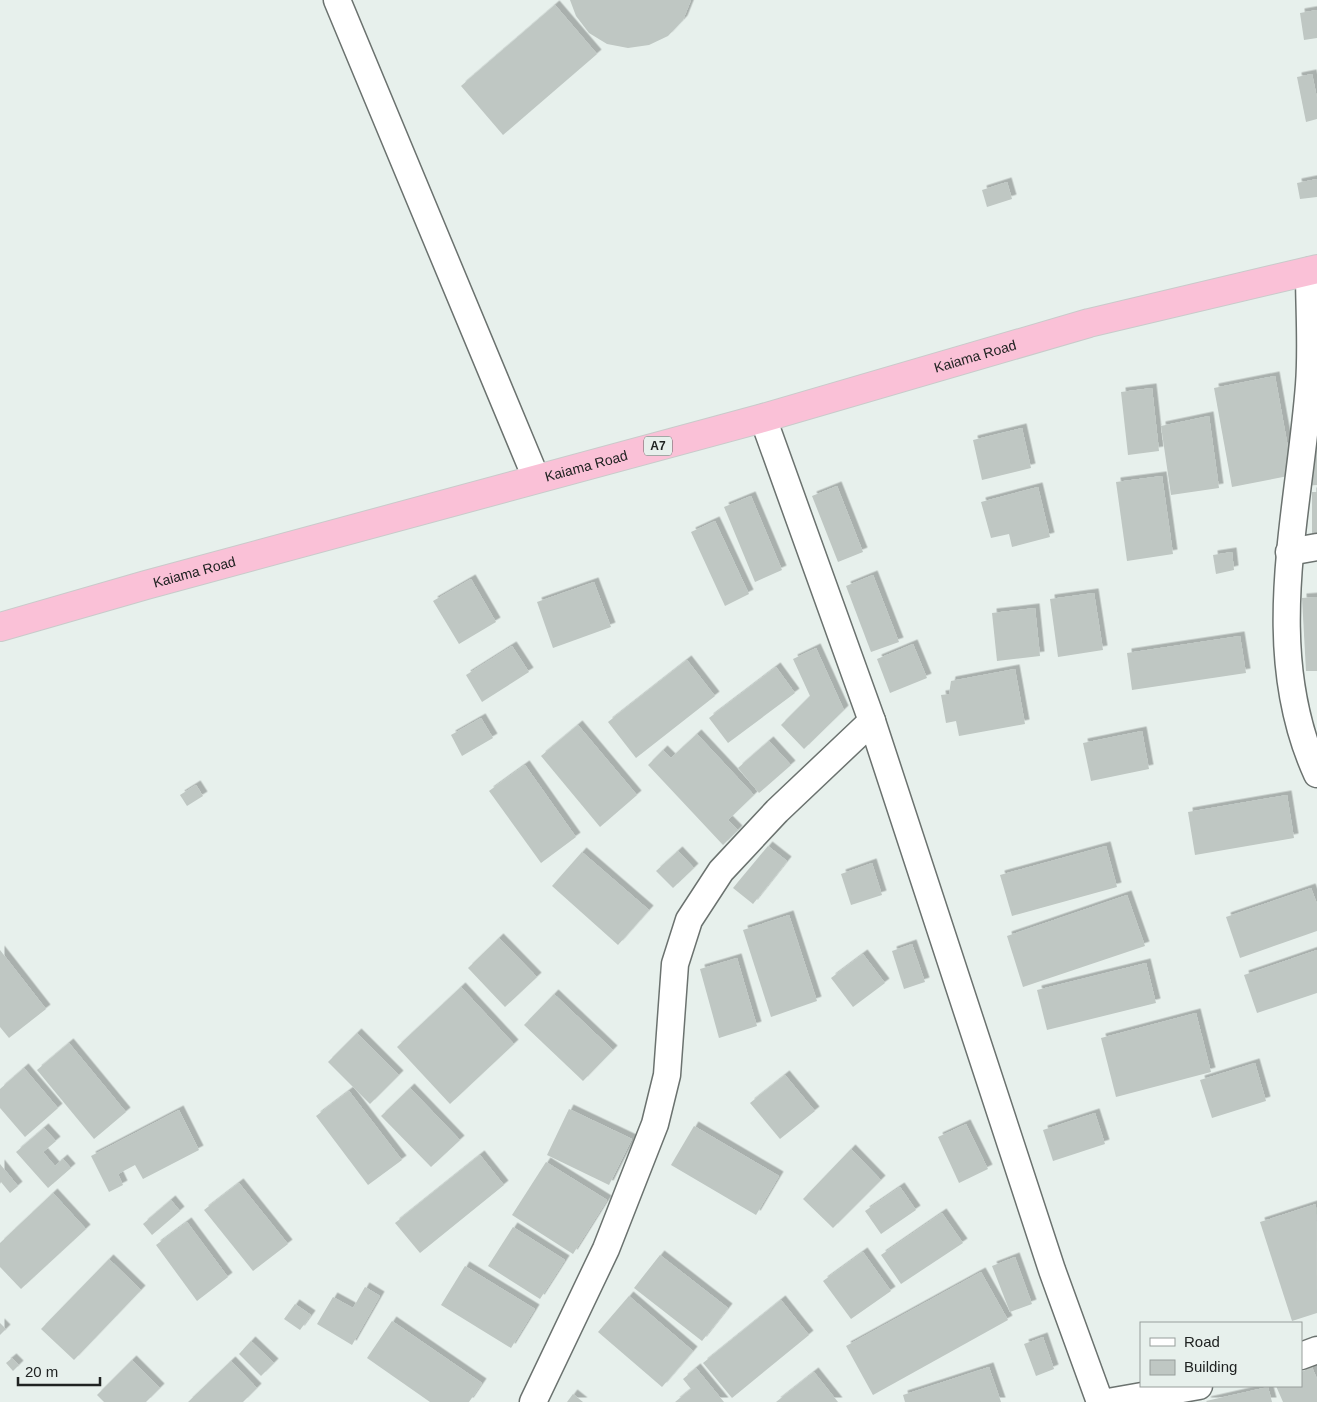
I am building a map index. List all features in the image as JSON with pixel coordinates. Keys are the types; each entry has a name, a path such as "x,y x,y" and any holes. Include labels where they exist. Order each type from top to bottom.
{"highway":[{"name":"Kaiama Road","path":"0,627 146,584 763,418 1089,323 1313,270"}],"street":[{"path":"337,0 536,478"},
{"path":"1313,270 1309,384 1289,552 1286,599 1289,678 1300,722 1317,774"},
{"path":"763,418 872,721 1052,1270 1100,1402"},
{"path":"1289,552 1317,547"},
{"path":"534,1402 606,1249 655,1124 666,1075 675,964 689,920 720,871 777,811 872,721"},
{"path":"1302,1356 1317,1350"},
{"path":"1108,1402 1193,1387"}],"building":[{"path":"570,0 691,0 683,20 668,36 649,45 628,48 607,44 589,33 576,16"},
{"path":"555,5 597,54 503,135 461,86"},
{"path":"1317,10 1317,38 1304,40 1300,13"},
{"path":"1312,74 1317,98 1317,119 1306,122 1297,77"},
{"path":"1317,179 1317,197 1300,199 1297,183"},
{"path":"1007,182 1012,199 987,207 982,190"},
{"path":"1275,376 1293,475 1232,487 1214,388"},
{"path":"1152,388 1159,451 1128,455 1121,392"},
{"path":"1209,416 1219,488 1171,495 1161,426"},
{"path":"1022,428 1031,468 982,480 973,440"},
{"path":"1317,446 1317,485 1304,486 1302,447"},
{"path":"1162,476 1173,554 1127,561 1116,482"},
{"path":"837,486 863,552 838,562 812,496"},
{"path":"1038,487 1050,537 1012,547 1009,534 991,538 981,502"},
{"path":"1312,492 1317,492 1317,535 1312,535"},
{"path":"751,496 782,570 755,582 724,507"},
{"path":"715,521 749,594 725,606 691,532"},
{"path":"1232,552 1234,570 1216,574 1213,555"},
{"path":"873,575 899,642 871,652 846,586"},
{"path":"471,579 496,622 459,644 433,601"},
{"path":"594,582 611,627 553,648 537,602"},
{"path":"1094,593 1103,650 1058,657 1050,599"},
{"path":"1317,597 1317,671 1306,671 1302,598"},
{"path":"1035,608 1040,656 997,661 992,613"},
{"path":"1240,636 1246,673 1132,690 1127,653"},
{"path":"913,644 927,678 890,693 877,659"},
{"path":"512,646 529,672 482,702 466,675"},
{"path":"816,648 844,710 804,749 781,725 810,696 793,659"},
{"path":"687,660 715,696 636,758 608,722"},
{"path":"776,667 795,693 728,743 709,718"},
{"path":"1015,669 1025,724 959,736 956,721 946,723 941,695 949,694 951,681"},
{"path":"481,718 493,738 462,756 451,735"},
{"path":"578,725 637,795 600,827 541,756"},
{"path":"1142,731 1149,769 1091,781 1083,743"},
{"path":"697,734 754,795 728,820 738,830 723,845 648,765 663,750 671,758"},
{"path":"769,741 791,765 759,793 738,768"},
{"path":"525,765 576,837 541,863 489,791"},
{"path":"196,785 203,796 187,806 180,795"},
{"path":"1287,795 1294,838 1195,855 1188,812"},
{"path":"768,846 787,861 753,904 733,888"},
{"path":"1106,846 1117,887 1012,916 1000,875"},
{"path":"678,851 694,868 673,888 656,871"},
{"path":"582,852 649,910 618,945 552,886"},
{"path":"872,863 882,895 851,905 841,874"},
{"path":"1311,888 1317,904 1317,931 1240,958 1226,917"},
{"path":"1127,895 1145,946 1023,987 1007,936"},
{"path":"789,915 817,1001 771,1017 743,930"},
{"path":"499,938 537,977 505,1007 468,968"},
{"path":"912,944 925,982 904,989 892,951"},
{"path":"0,950 46,1009 9,1038 0,1027"},
{"path":"1317,950 1317,993 1257,1013 1244,975"},
{"path":"863,954 885,983 853,1007 831,978"},
{"path":"737,958 757,1026 719,1038 700,969"},
{"path":"1146,963 1156,1003 1047,1030 1037,990"},
{"path":"461,987 514,1044 450,1104 397,1047"},
{"path":"554,994 613,1050 583,1081 524,1025"},
{"path":"1196,1013 1211,1072 1116,1097 1101,1038"},
{"path":"357,1033 399,1075 370,1104 328,1062"},
{"path":"69,1043 126,1112 94,1139 37,1070"},
{"path":"1255,1063 1266,1101 1212,1118 1200,1080"},
{"path":"24,1068 58,1108 25,1137 0,1108 0,1089"},
{"path":"785,1075 815,1111 780,1139 750,1103"},
{"path":"410,1088 460,1140 431,1167 381,1116"},
{"path":"349,1091 402,1160 368,1185 316,1116"},
{"path":"569,1109 632,1139 609,1185 547,1155"},
{"path":"179,1110 199,1150 143,1179 135,1165 118,1174 123,1185 109,1192 91,1156"},
{"path":"1095,1113 1105,1144 1053,1161 1043,1130"},
{"path":"966,1124 988,1169 959,1183 938,1137"},
{"path":"694,1126 779,1176 756,1215 671,1165"},
{"path":"44,1128 56,1141 43,1152 55,1166 63,1159 71,1168 48,1188 16,1152"},
{"path":"851,1149 881,1180 833,1228 803,1199"},
{"path":"480,1155 504,1185 420,1253 395,1223"},
{"path":"546,1162 607,1200 573,1254 512,1215"},
{"path":"0,1164 18,1186 10,1193 1,1182 0,1184"},
{"path":"239,1183 288,1244 253,1271 204,1210"},
{"path":"900,1187 916,1210 881,1234 865,1211"},
{"path":"53,1193 86,1229 21,1289 0,1267 0,1243"},
{"path":"171,1200 180,1211 152,1235 143,1224"},
{"path":"1316,1204 1317,1313 1292,1321 1260,1222"},
{"path":"942,1213 963,1243 901,1284 881,1255"},
{"path":"187,1222 228,1277 197,1301 156,1245"},
{"path":"513,1227 565,1260 540,1299 488,1266"},
{"path":"863,1252 891,1291 851,1319 823,1281"},
{"path":"660,1255 728,1308 702,1341 634,1288"},
{"path":"1015,1257 1032,1304 1010,1312 992,1266"},
{"path":"109,1259 141,1290 74,1360 41,1329"},
{"path":"465,1266 535,1309 511,1348 441,1305"},
{"path":"981,1272 1008,1320 873,1395 846,1346"},
{"path":"365,1287 380,1296 352,1345 317,1324 333,1297 353,1308"},
{"path":"629,1296 693,1351 662,1387 598,1332"},
{"path":"781,1300 809,1335 732,1398 703,1363"},
{"path":"295,1304 311,1315 300,1330 284,1319"},
{"path":"392,1321 482,1383 469,1402 430,1402 367,1358"},
{"path":"0,1323 6,1329 0,1335"},
{"path":"1043,1337 1054,1369 1036,1376 1024,1344"},
{"path":"251,1341 274,1363 261,1376 239,1354"},
{"path":"12,1358 19,1365 13,1371 6,1363"},
{"path":"132,1360 160,1388 146,1402 104,1402 97,1395"},
{"path":"231,1361 257,1388 243,1402 188,1402"},
{"path":"989,1367 1001,1402 905,1402 903,1395"},
{"path":"1312,1367 1317,1379 1317,1402 1283,1402 1276,1387 1302,1387 1302,1372"},
{"path":"696,1368 724,1402 675,1402 691,1389 683,1379"},
{"path":"814,1372 838,1402 776,1402"},
{"path":"1268,1387 1272,1402 1206,1401"},
{"path":"573,1394 583,1402 567,1402"}]}
